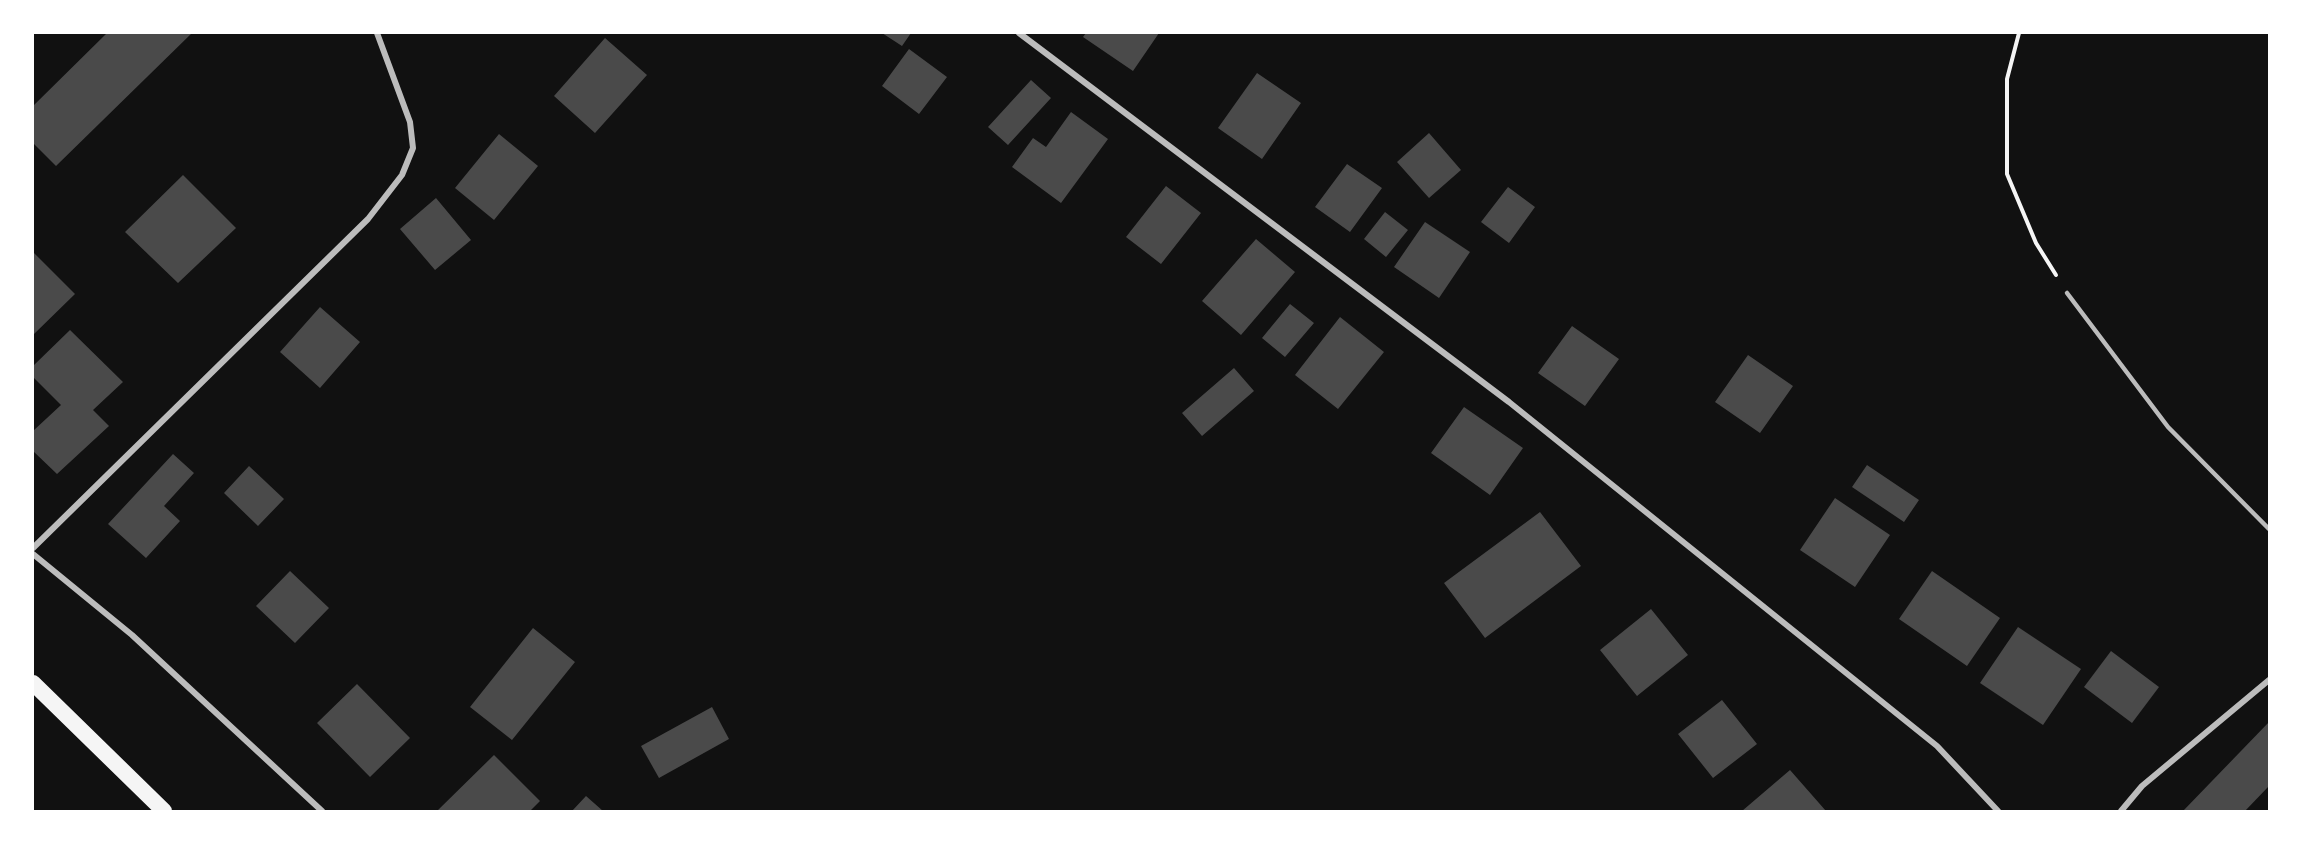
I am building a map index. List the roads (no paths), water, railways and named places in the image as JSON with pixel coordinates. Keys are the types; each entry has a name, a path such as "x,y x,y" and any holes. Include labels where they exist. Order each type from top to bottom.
{"highway":[{"path":"33,683 164,811"}],"street":[{"path":"33,548 368,219 402,175 413,148 410,122 377,33"},
{"path":"1019,33 1509,402 1937,746 1998,811"},
{"path":"33,554 132,635 322,811"},
{"path":"2121,811 2142,786 2269,680"}],"lane":[{"path":"2067,293 2168,427 2269,529"}]}
